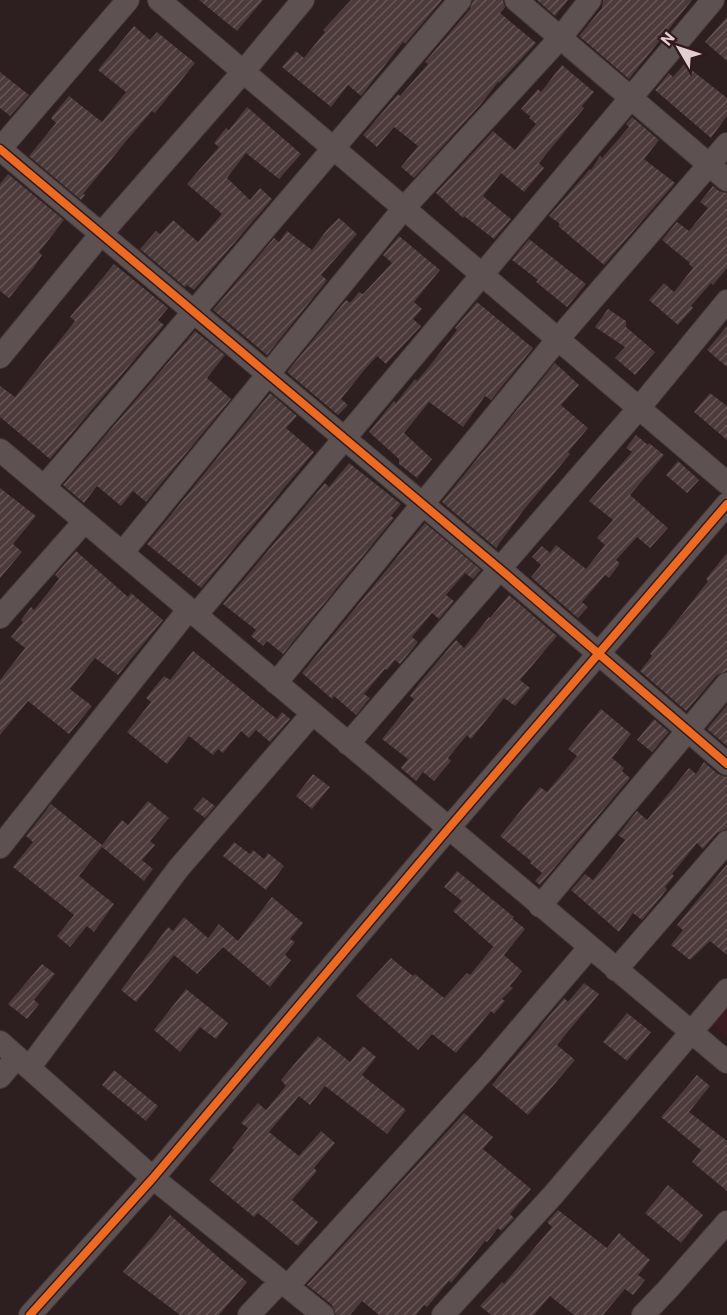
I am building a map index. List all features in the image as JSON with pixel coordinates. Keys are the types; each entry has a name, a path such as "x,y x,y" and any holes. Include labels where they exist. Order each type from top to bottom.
{"street":[{"path":"128,0 0,149 500,569 727,764"},
{"path":"159,0 727,483"},
{"path":"0,357 102,234 303,0"},
{"path":"44,487 460,0"},
{"path":"516,0 727,180"},
{"path":"122,552 404,208 561,37 590,0"},
{"path":"0,847 192,612 345,438 713,0"},
{"path":"276,683 558,339 727,144"},
{"path":"348,744 639,408 727,301"},
{"path":"0,450 727,1062"},
{"path":"30,1315 153,1178 727,504"},
{"path":"0,617 84,522"},
{"path":"540,906 727,684"},
{"path":"0,1077 23,1062 178,868 312,714"},
{"path":"616,970 727,842"},
{"path":"249,1315 284,1284 489,1065 590,947"},
{"path":"443,1315 554,1194 727,990"},
{"path":"0,1041 153,1178 323,1315"},
{"path":"643,1315 727,1221"}],"shaded area":[{"path":"727,1003 727,1037 709,1023"}],"building":[{"path":"199,0 263,0 237,31"},
{"path":"351,0 442,0 405,44 403,42 361,96 348,85 331,107 282,67 296,51 304,58 325,32 323,30"},
{"path":"473,0 503,0 505,7 500,13 536,43 498,82 414,178 401,167 418,146 394,127 377,147 363,135 398,94 400,96 428,64 425,62 470,9"},
{"path":"537,0 568,0 555,16"},
{"path":"603,0 692,0 629,79 579,36 602,8"},
{"path":"727,17 727,61 705,42"},
{"path":"134,26 150,40 157,32 195,63 155,113 152,111 127,140 83,194 85,195 81,200 29,156 56,123 51,118 69,96 102,122 126,92 98,70"},
{"path":"684,64 727,98 727,116 711,138 655,90 669,73 673,77"},
{"path":"562,65 594,92 582,106 584,108 539,163 544,168 524,192 501,173 483,196 511,219 494,239 464,216 463,218 436,193 493,131 515,150 536,124 521,109 538,89 541,92"},
{"path":"0,72 29,95 10,116 0,108"},
{"path":"247,107 301,154 279,179 246,153 227,178 250,200 260,188 272,199 194,290 187,285 185,287 140,249 156,231 160,234 173,220 198,242 222,214 187,184 219,147 214,143 226,128 229,130"},
{"path":"632,117 659,140 644,159 675,183 604,265 549,216 591,170 600,156 602,158 629,127 626,124"},
{"path":"8,174 64,220 39,252 42,255 34,267 9,298 0,291 0,184"},
{"path":"713,186 727,193 727,268 691,306 693,308 678,325 649,300 664,283 674,292 693,268 662,240 677,222 689,231 708,208 700,202"},
{"path":"339,218 357,234 321,275 327,280 325,283 267,355 213,310 274,238 279,242 287,231 312,250"},
{"path":"399,236 440,270 414,302 422,309 413,319 421,326 386,364 377,356 341,399 348,405 338,415 287,372 346,300 350,303 359,292 363,294 392,263 383,255"},
{"path":"529,239 586,284 567,307 512,260"},
{"path":"114,264 168,308 158,320 164,325 50,459 0,417 0,386 15,397 75,321 70,317"},
{"path":"477,302 533,348 491,400 485,396 463,427 429,402 404,433 432,459 417,478 399,464 399,459 369,432 394,401 396,403 415,379 417,381 428,368 457,330 455,328"},
{"path":"608,309 626,321 626,327 655,352 635,375 615,358 625,347 595,327"},
{"path":"727,326 727,367 707,350"},
{"path":"195,331 225,355 207,378 231,399 146,502 133,491 121,506 97,486 84,503 63,485"},
{"path":"555,363 579,385 561,405 588,428 496,548 442,502"},
{"path":"270,393 297,416 286,428 314,452 201,588 147,544"},
{"path":"710,393 727,406 727,440 694,412"},
{"path":"636,435 664,455 630,495 668,528 650,548 637,537 616,560 620,563 609,578 605,575 582,602 588,607 578,618 531,577 541,565 532,557 542,546 550,553 556,545 586,569 605,545 597,538 613,520 589,501 632,452 626,448"},
{"path":"678,461 699,480 687,493 666,475"},
{"path":"349,463 401,504 391,516 394,518 283,654 267,641 263,646 251,636 256,630 223,604 325,483 329,487"},
{"path":"0,488 36,516 13,544 22,552 0,578"},
{"path":"425,523 481,570 473,579 465,573 446,595 454,601 439,619 432,613 412,637 418,642 400,664 395,660 364,694 370,698 356,715 334,696 332,699 302,673"},
{"path":"76,551 128,597 131,593 163,620 118,675 95,658 70,689 92,706 69,734 28,701 0,735 0,680 25,648 11,637 31,607 34,610 59,579 55,575"},
{"path":"727,553 727,671 717,675 686,711 640,671 652,656 650,654 708,581 706,579"},
{"path":"509,595 557,636 520,680 530,688 515,706 504,698 471,739 467,735 448,758 451,761 434,781 423,772 416,781 401,768 408,759 382,739 414,699 410,696 421,681 456,640 464,648"},
{"path":"193,651 277,719 282,712 290,719 270,742 256,730 249,738 241,731 223,753 218,749 213,755 189,736 167,764 127,732 151,702 146,698 164,676 170,680"},
{"path":"727,705 727,746 707,729"},
{"path":"601,709 631,734 612,758 624,768 622,771 630,778 540,885 535,881 542,873 500,836 540,787 547,792 577,756 568,749"},
{"path":"654,719 669,732 652,752 637,740"},
{"path":"704,762 718,774 727,777 727,829 717,833 703,849 697,843 672,874 674,876 665,887 667,889 642,920 633,913 619,932 571,890 585,874 593,880 625,840 618,835 637,811 647,820 689,768 696,774"},
{"path":"313,774 330,787 312,809 296,796"},
{"path":"203,797 215,806 205,818 193,809"},
{"path":"148,801 169,818 150,841 155,845 142,860 153,869 144,881 102,847 79,876 114,904 94,932 87,926 70,947 57,936 74,915 13,867 33,842 26,836 51,804 102,845 122,820 128,825"},
{"path":"234,842 250,854 253,850 264,859 268,853 284,866 266,890 223,856"},
{"path":"727,864 727,955 710,941 690,960 671,945 683,930 677,925"},
{"path":"457,871 514,917 512,918 525,929 504,955 522,971 510,986 513,988 502,999 505,1001 494,1014 491,1011 456,1053 432,1034 418,1050 356,996 391,958 444,998 467,973 470,975 493,947 497,950 453,911 462,901 444,887"},
{"path":"272,897 303,923 290,939 295,942 285,955 291,960 270,987 223,947 197,974 174,955 136,1002 121,990 168,927 173,931 184,917 208,938 219,924 238,941"},
{"path":"42,964 55,974 34,1000 39,1004 27,1019 8,1004"},
{"path":"584,983 599,994 557,1045 575,1060 528,1115 492,1085 564,998 568,1002"},
{"path":"186,989 228,1023 216,1039 200,1027 180,1052 154,1030"},
{"path":"627,1013 651,1032 627,1061 603,1042"},
{"path":"318,1036 350,1062 363,1046 376,1057 362,1075 406,1110 387,1134 325,1086 310,1105 299,1096 269,1132 299,1156 321,1131 335,1143 314,1168 317,1171 292,1200 318,1222 298,1246 258,1213 254,1217 209,1180 234,1150 232,1148 248,1128 241,1123 258,1103 266,1110 286,1086 281,1080"},
{"path":"114,1070 158,1106 146,1121 102,1085"},
{"path":"697,1075 710,1086 689,1112 727,1141 727,1191 692,1162 701,1150 661,1117"},
{"path":"464,1113 493,1137 483,1149 531,1189 510,1214 514,1218 501,1231 498,1228 451,1283 449,1281 427,1307 424,1305 416,1315 379,1315 362,1301 350,1315 336,1315 332,1305 307,1285"},
{"path":"668,1185 703,1215 681,1243 645,1213"},
{"path":"558,1210 607,1248 619,1233 650,1260 638,1275 645,1280 633,1295 625,1289 603,1315 574,1315 550,1296 534,1315 491,1315 480,1306 502,1282 504,1284 552,1227 547,1222"},
{"path":"170,1215 247,1282 219,1315 180,1315 123,1272"}],"cycle path":[{"path":"0,149 500,569 727,764"},
{"path":"30,1315 153,1178 727,504"}]}
